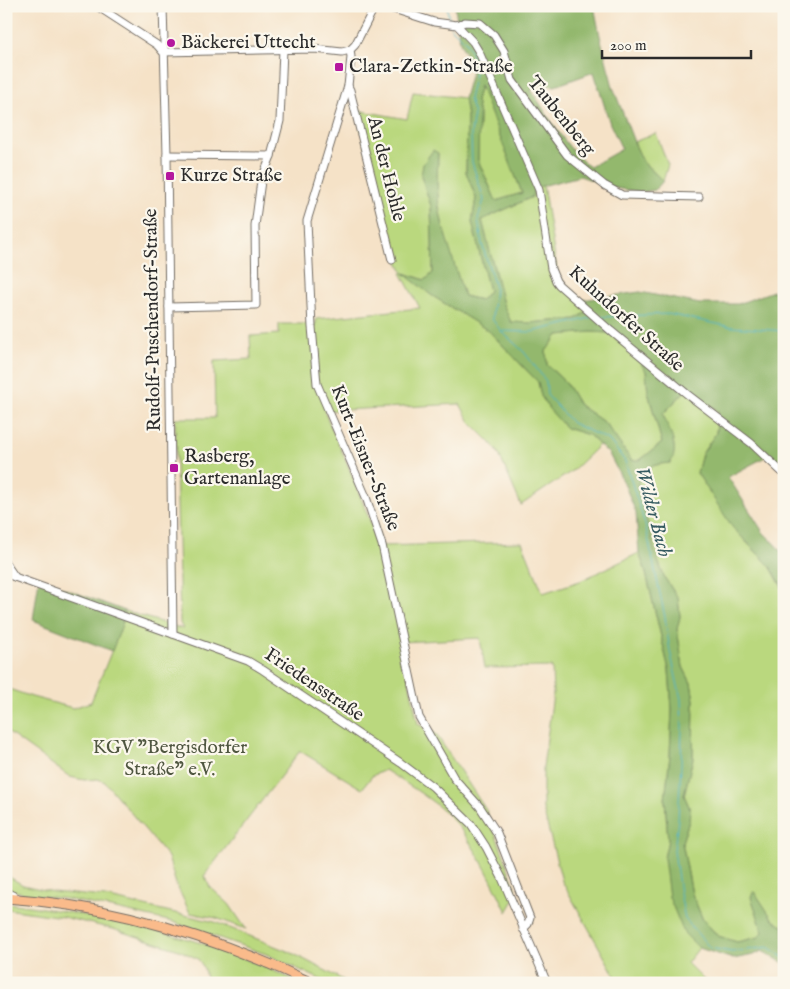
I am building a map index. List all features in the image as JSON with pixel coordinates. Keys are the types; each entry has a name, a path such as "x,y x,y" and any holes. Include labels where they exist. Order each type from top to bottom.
{"main road":[{"path":"6,898 90,910 180,931 252,956 312,983"}],"street":[{"path":"97,6 157,45 163,52 318,49 342,52 350,50 357,43 375,6"},
{"name":"Rudolf-Puschendorf-Straße","path":"163,6 167,155 173,634"},
{"path":"384,6 427,20 453,24"},
{"name":"Taubenberg","path":"453,24 480,22 494,34 504,51 512,80 526,97 550,134 572,160 604,185 622,194 699,197"},
{"name":"Kuhndorfer Straße","path":"453,24 473,42 479,52 538,190 551,269 556,280 611,331 687,394 751,443 784,474"},
{"path":"168,307 256,305 255,226 261,180 271,156 281,112 283,50"},
{"name":"Kurt-Eisner-Straße","path":"350,50 348,86 307,221 317,384 366,497 382,545 419,717 454,778 480,807 497,833 530,918 528,924 523,929"},
{"name":"An der Hohle","path":"348,86 392,260"},
{"path":"167,155 271,156"},
{"path":"6,564 15,577"},
{"name":"Friedensstraße","path":"6,574 230,654 264,670 401,763 433,787 471,824 486,847 502,878 547,983"},
{"path":"6,892 21,899"}],"green space":[{"path":"455,6 594,6 613,87 634,142 643,162 663,181 655,190 641,192 614,188 580,176 534,188 532,197 482,220 503,304 511,322 529,323 576,319 591,309 582,300 640,292 700,304 738,304 784,287 784,469 769,455 728,477 763,532 784,554 784,589 770,566 733,528 697,473 702,454 716,433 718,411 688,388 663,414 674,445 673,457 670,463 659,464 646,470 638,484 656,555 664,577 678,598 680,617 677,629 683,667 691,683 694,700 693,758 684,795 690,809 689,821 682,842 692,894 703,920 718,936 737,942 759,937 763,932 751,897 754,891 773,920 784,927 784,963 762,951 754,955 733,959 699,948 684,933 669,897 664,858 668,840 665,800 670,755 672,709 669,670 645,569 639,553 636,513 624,483 609,454 589,435 566,428 549,409 541,396 538,382 489,331 431,295 403,273 425,280 433,273 431,206 421,176 423,164 433,150 438,153 437,183 443,227 464,296 481,300 489,291 472,222 476,198 466,172 467,117 464,98 472,69 460,42","holes":["594,72 610,124 622,149 590,167 582,161 566,142 531,90 541,84 555,86","480,86 522,193 496,201 478,160 479,115 476,100","591,332 609,333 633,353 646,371 648,392 662,443 640,460 632,461 605,423 579,405 566,383 547,365 546,351 558,335"]},
{"path":"480,85 522,193 496,201 478,160 479,115 476,100"},
{"name":"KGV \"Bergisdorfer Straße\" e.V.","path":"413,92 464,98 467,117 466,172 476,198 472,222 489,291 481,300 464,296 440,212 437,184 438,153 421,176 431,206 433,273 425,280 405,273 431,295 489,331 538,382 541,396 566,428 589,435 599,445 572,471 521,505 498,452 470,422 460,404 324,411 380,546 522,542 543,593 580,581 639,553 645,569 669,670 672,709 670,755 665,800 668,840 664,858 684,933 699,948 687,963 707,983 619,983 562,881 543,809 543,767 553,695 552,667 485,668 480,638 401,642 418,724 436,734 486,810 517,895 507,912 473,847 459,827 434,803 385,770 372,776 362,789 300,751 204,876 210,887 229,904 246,929 216,918 190,913 176,884 168,857 105,782 98,779 84,780 70,777 6,731 6,688 73,708 91,702 122,625 125,611 183,629 180,623 175,418 215,418 214,361 251,359 250,336 279,334 279,324 316,324 316,319 420,308 401,273 403,272 394,253 356,110 407,119"},
{"path":"656,133 668,165 663,181 643,162 634,142"},
{"path":"543,185 558,276 592,309 576,319 529,323 510,322 503,304 482,220 532,197 534,188"},
{"path":"591,332 609,333 633,353 646,371 648,392 662,443 640,460 632,461 605,423 579,405 566,383 547,365 546,351 558,335"},
{"path":"688,388 718,411 716,433 702,454 697,473 746,542 770,566 784,591 784,927 773,920 754,892 751,897 764,931 759,937 737,942 718,936 703,920 692,894 682,842 689,821 690,809 684,795 693,758 694,700 691,683 683,667 677,629 680,616 678,598 664,577 656,555 638,484 646,470 659,464 670,463 674,446 663,414"},
{"path":"39,579 125,611 112,651 33,620"},
{"path":"6,875 23,885 53,892 105,897 215,922 292,953 349,983 328,983 266,954 173,922 66,899 27,894 7,889"},
{"path":"7,903 99,918 205,944 301,983 207,983 204,969 198,959 179,950 113,929 63,917 7,909 6,916"}],"waterway":[{"name":"Wilder Bach","path":"447,6 449,20"},
{"name":"Wilder Bach","path":"450,27 466,42 476,69 469,99 474,114 471,133 472,162 484,200 478,219 482,244 495,287 492,319 501,331 524,352 546,381 547,395 572,423 609,440 625,461 645,524 681,699 681,765 678,820 674,850 685,919 710,948 732,952 768,947 784,958"},
{"path":"602,317 668,314 732,327 784,331"},
{"path":"502,331 531,332 591,318"}],"place":[{"name":"Bäckerei Uttecht","path":"171,43"},
{"name":"Clara-Zetkin-Straße","path":"339,67"},
{"name":"Kurze Straße","path":"170,176"},
{"name":"Rasberg, Gartenanlage","path":"174,468"}]}
